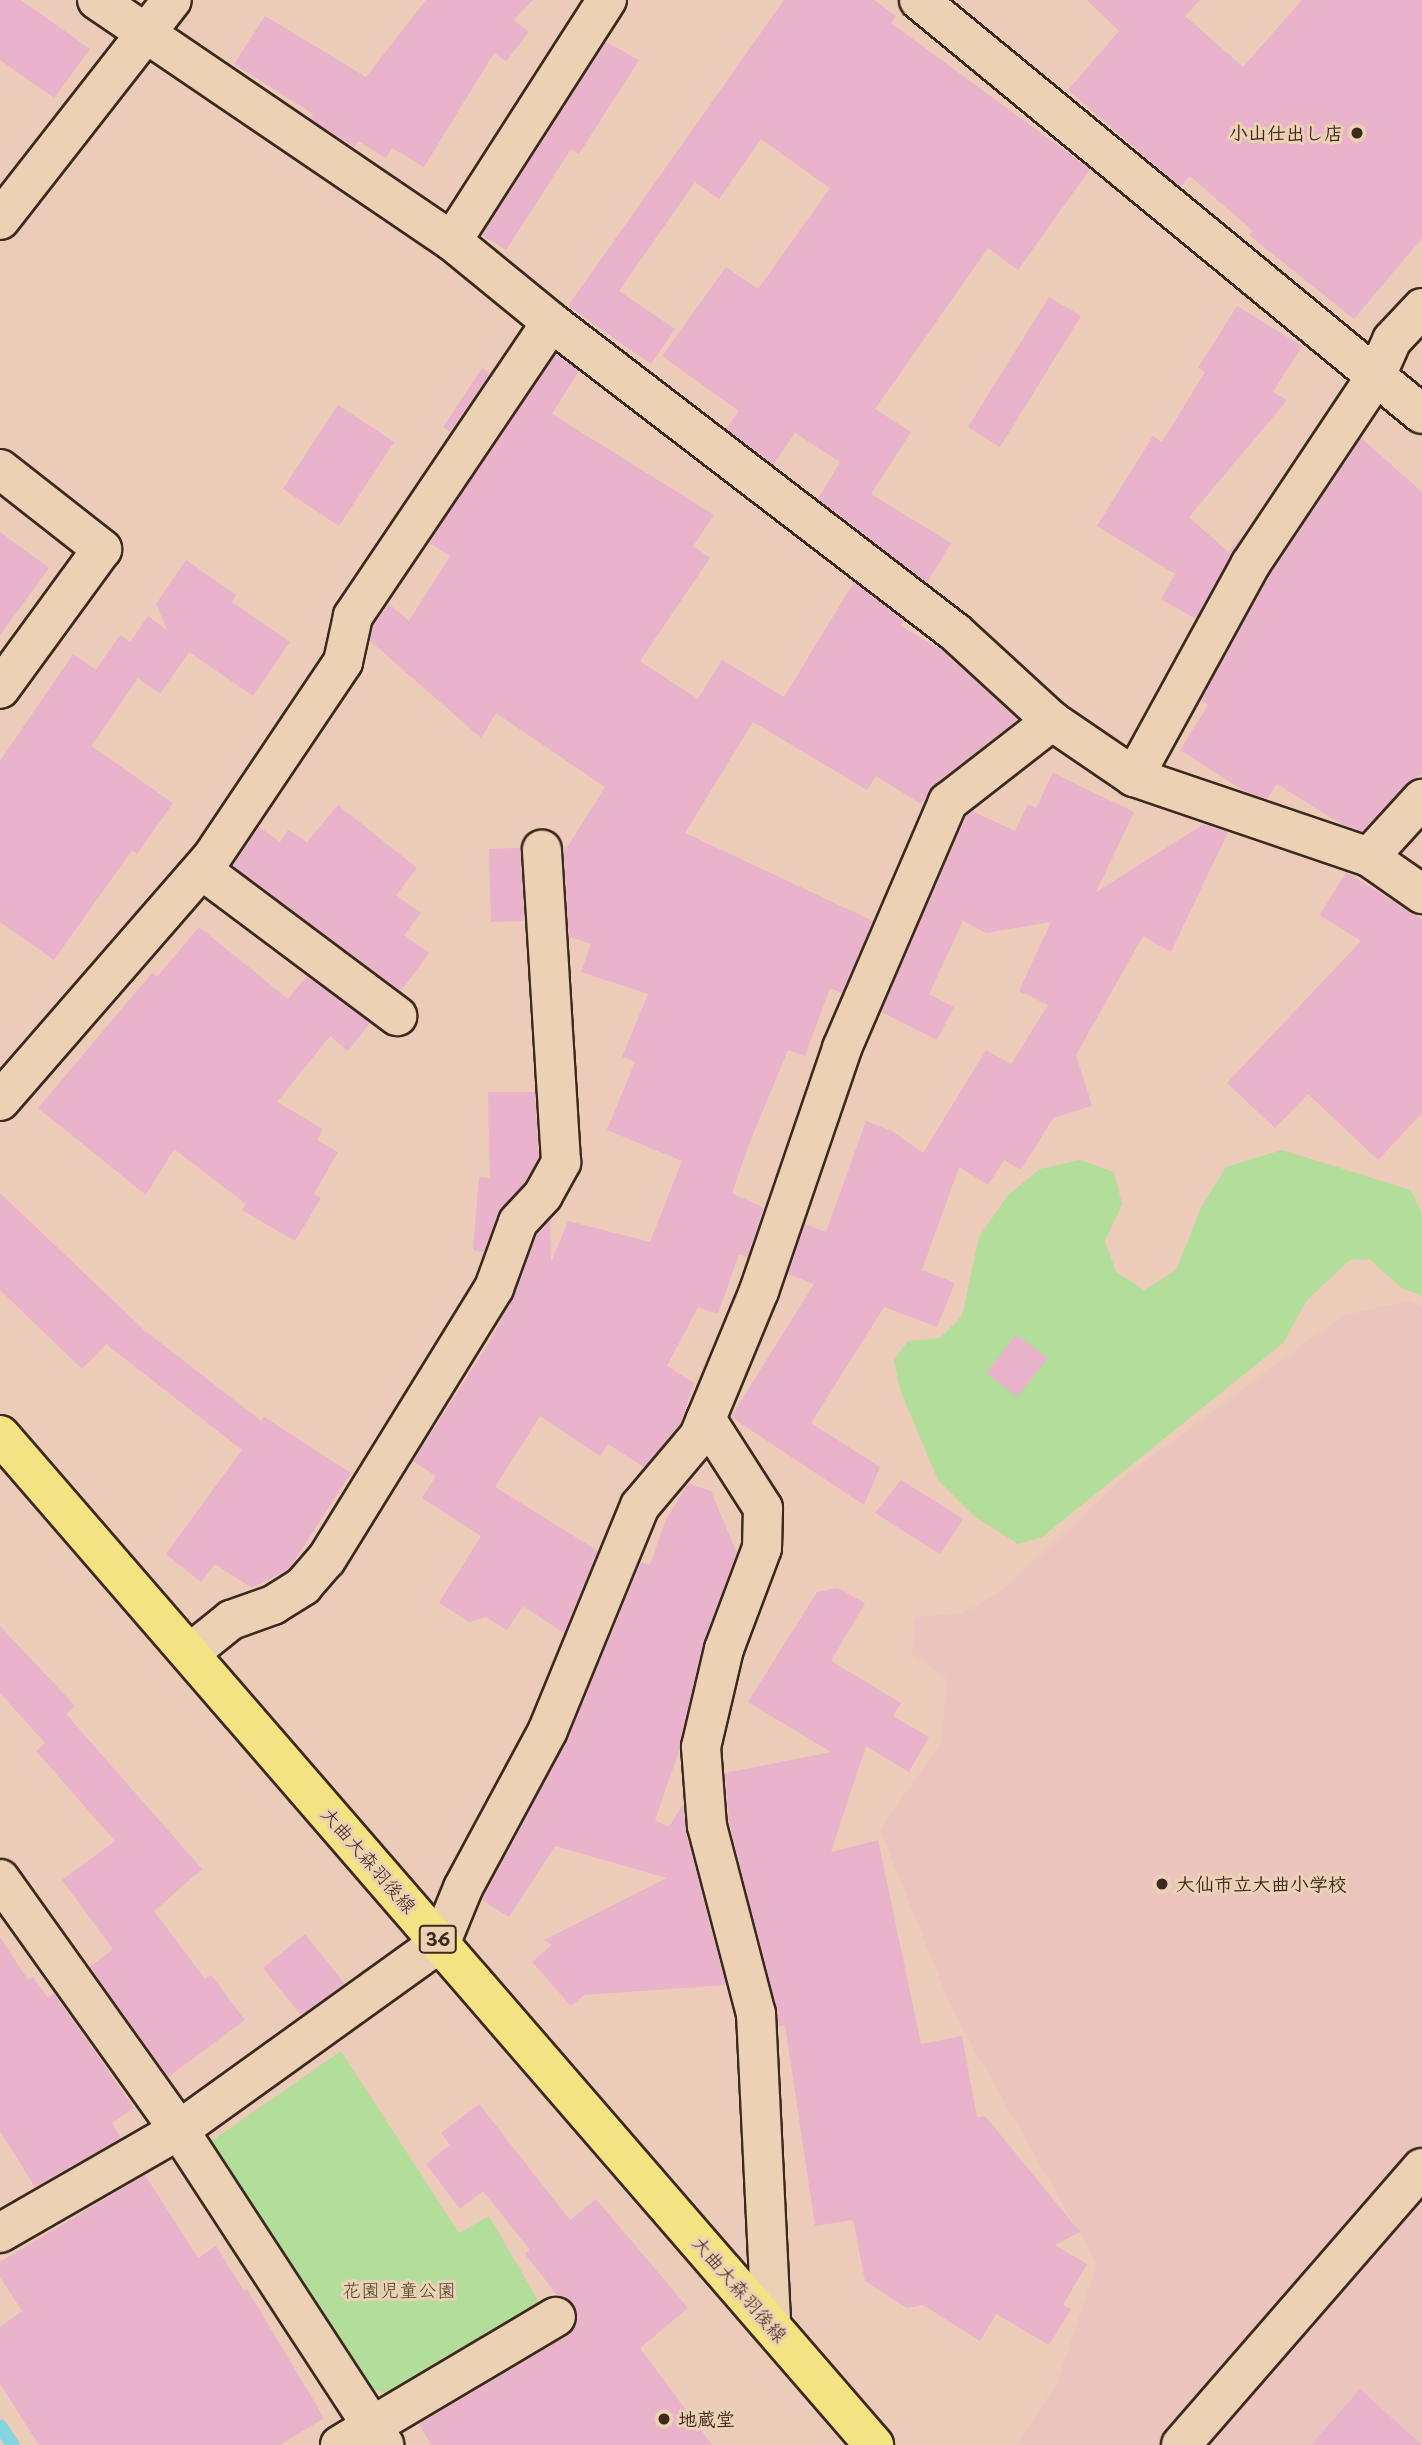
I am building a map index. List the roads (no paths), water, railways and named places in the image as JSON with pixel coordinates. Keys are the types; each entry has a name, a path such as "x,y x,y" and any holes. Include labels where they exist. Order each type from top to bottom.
{"main road":[{"name":"大曲大森羽後線","path":"0,1435 874,2445"}],"street":[{"path":"97,0 452,241 551,322 955,632 1052,721 1134,777 1369,857 1422,894"},
{"path":"0,220 143,33 172,0"},
{"path":"452,241 607,0"},
{"path":"919,0 1422,415"},
{"path":"1134,777 1250,565 1376,376 1392,340 1422,308"},
{"path":"2,1096 202,870 343,662 353,616 551,322"},
{"path":"0,469 102,549 0,690"},
{"path":"0,2233 179,2130 441,1942 463,1888 548,1730 639,1506 699,1436 759,1291 842,1048 948,802 1052,721"},
{"path":"1369,857 1422,799"},
{"path":"190,1653 231,1620 273,1605 303,1586 326,1560 494,1288 518,1222 543,1195 561,1162 542,850"},
{"path":"202,870 397,1016"},
{"path":"706,1419 763,1507 762,1548 724,1648 701,1747 707,1826 756,2014 771,2325"},
{"path":"0,1878 179,2130 365,2438 556,2317"},
{"path":"1181,2445 1422,2168"}],"waterway":[{"path":"0,2426 13,2445"}],"place":[{"name":"小山仕出し店","path":"1357,133"},
{"name":"大仙市立大曲小学校","path":"1162,1884"},
{"name":"地蔵堂","path":"664,2419"}],"park label":[{"name":"花園児童公園","path":"399,2290"}]}
